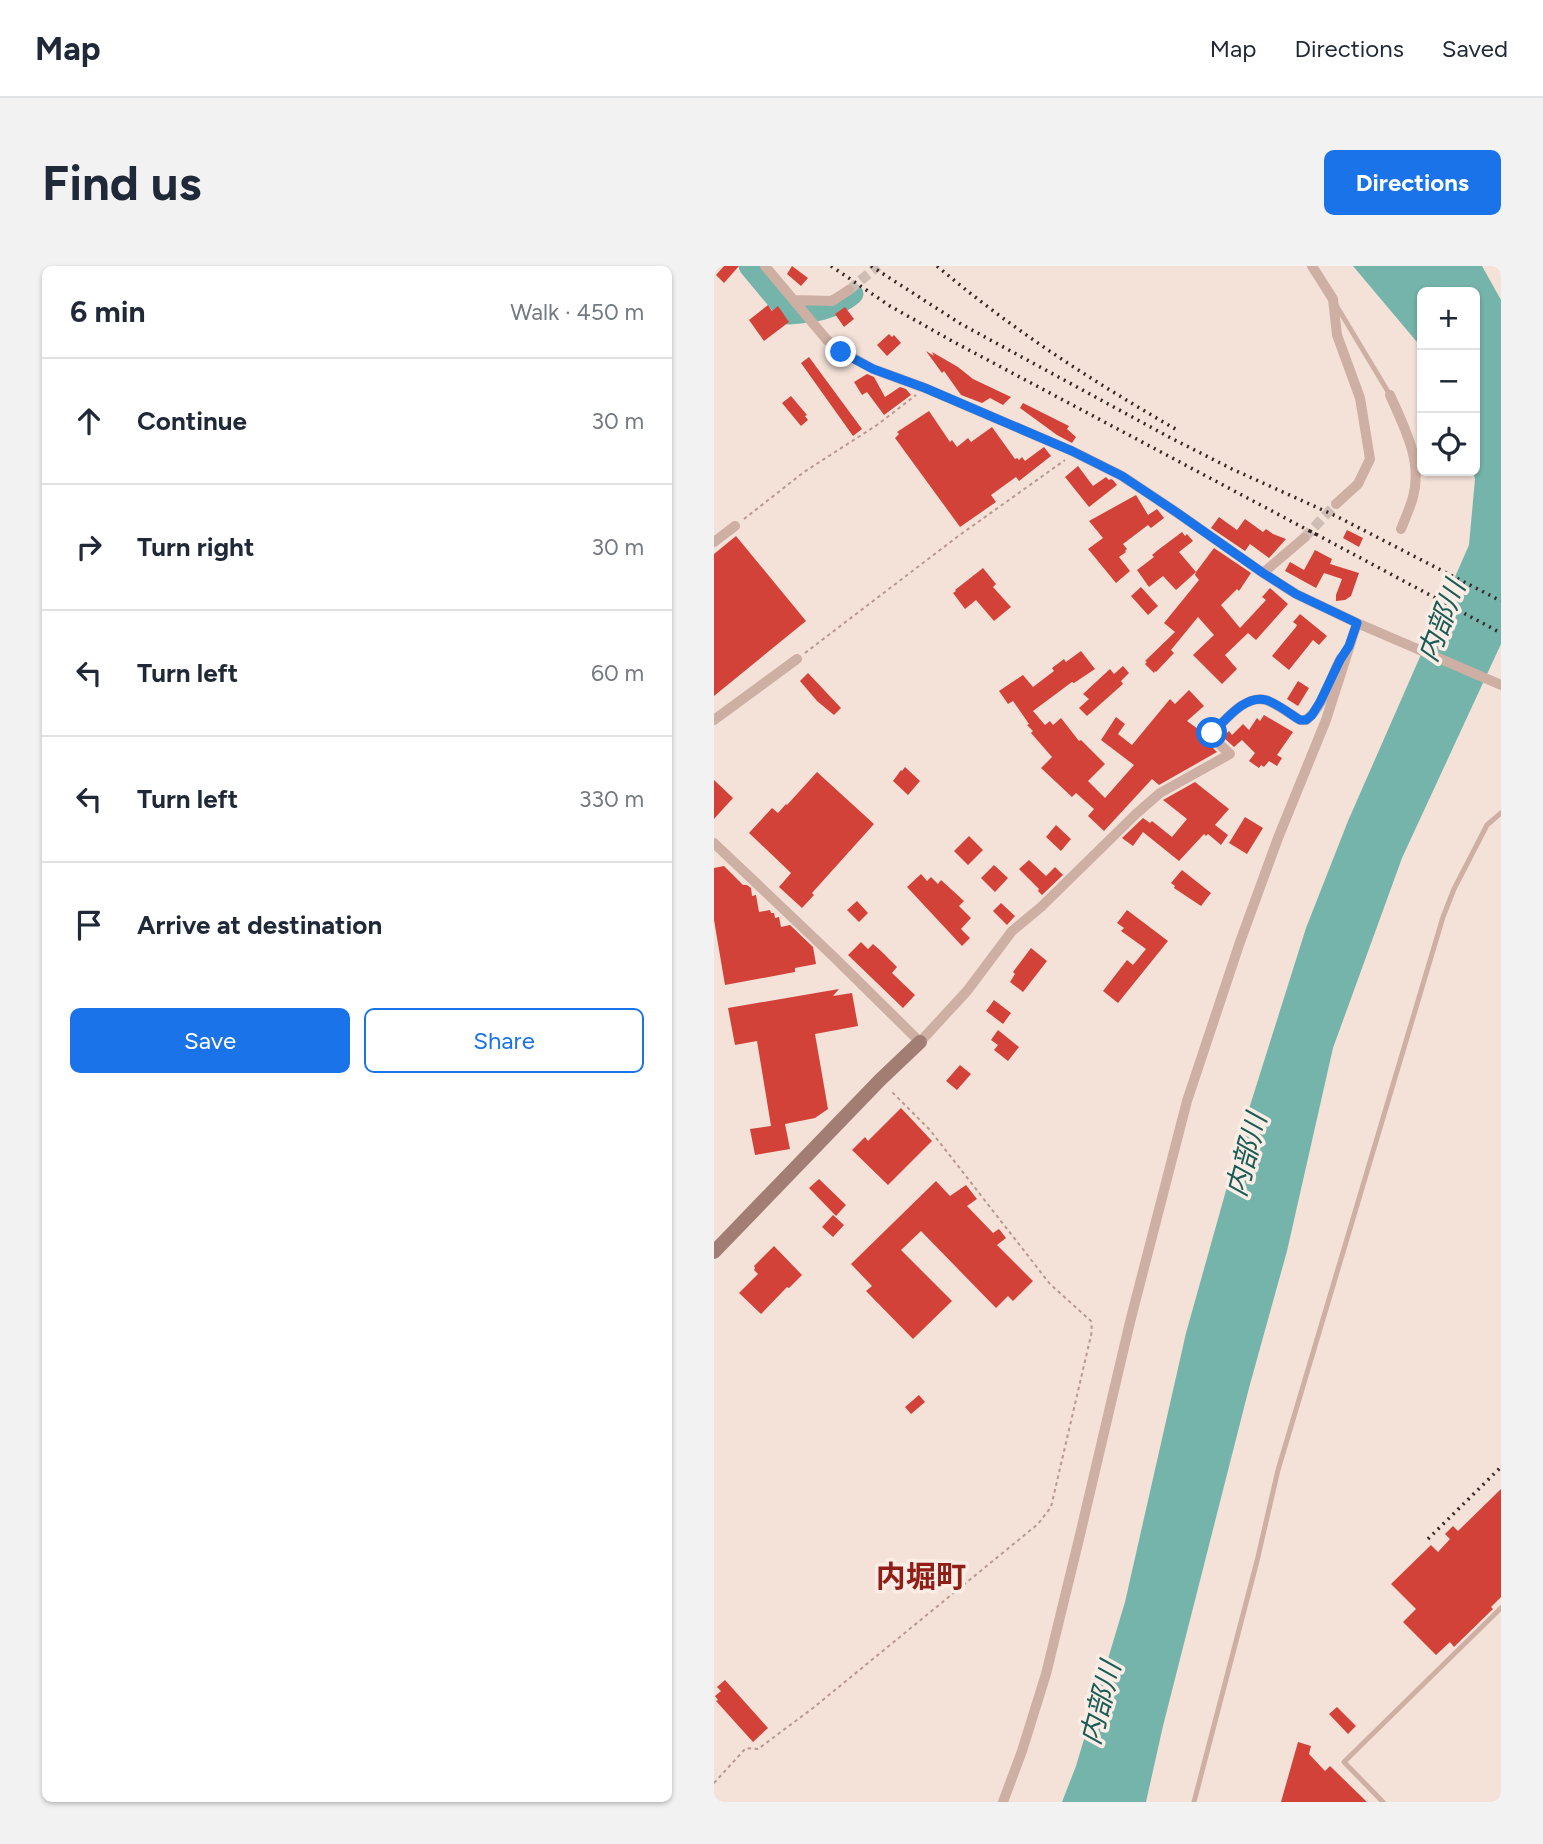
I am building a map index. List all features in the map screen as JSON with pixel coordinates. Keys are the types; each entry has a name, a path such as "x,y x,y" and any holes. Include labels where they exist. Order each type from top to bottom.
{"street":[{"path":"765,266 827,340 841,352 873,369 925,388 1072,451 1122,476 1296,594 1501,685"},
{"path":"1312,266 1333,299 1337,335 1360,398 1370,459 1358,484 1336,504"},
{"path":"797,304 832,301 849,290"},
{"path":"1390,395 1412,449 1416,476 1413,498 1401,529"},
{"path":"714,542 735,526"},
{"path":"1263,573 1304,538"},
{"path":"1003,1802 1046,1674 1130,1322 1187,1101 1240,942 1326,720 1357,623"},
{"path":"714,1252 920,1042 967,991 1012,931 1041,907 1160,793 1230,754 1214,739 1212,733 1241,706 1254,699 1267,701 1300,720 1306,720 1320,702 1349,646"},
{"path":"714,720 797,659"},
{"path":"714,843 920,1042"}],"lane":[{"path":"1333,299 1390,395"},
{"path":"1194,1802 1279,1470 1443,917 1454,888 1487,825 1501,813"},
{"path":"1383,1802 1344,1762 1501,1608"}],"path":[{"path":"735,526 804,472 877,425 925,388"},
{"path":"797,659 957,537 1064,460 1072,451"},
{"path":"714,1783 746,1748 758,1749 813,1708 1038,1524 1051,1507 1092,1331 1091,1321 1049,1284 930,1130 880,1080"}],"water":[{"name":"内部川","path":"1353,266 1482,266 1501,300 1501,644 1402,858 1333,1048 1287,1251 1249,1388 1146,1802 1062,1802 1076,1766 1125,1602 1186,1333 1248,1112 1306,928 1348,821 1469,545 1474,476 1480,476 1480,287 1417,287 1417,342"}],"building":[{"path":"724,266 739,266 724,283 716,275"},
{"path":"792,266 808,278 801,286 787,274"},
{"path":"768,305 772,311 778,306 789,322 764,341 749,320"},
{"path":"845,307 854,319 844,327 835,314"},
{"path":"889,334 892,337 894,335 901,343 887,356 877,345"},
{"path":"926,351 958,367 973,379 1011,397 1003,405 990,398 982,403 961,395"},
{"path":"809,357 862,429 853,436 801,363"},
{"path":"867,374 874,377 885,397 900,387 911,395 884,415 867,392 862,395 854,382"},
{"path":"791,396 807,415 805,416 808,420 801,426 782,403"},
{"path":"1023,403 1069,426 1067,429 1076,437 1072,443 1020,408"},
{"path":"929,411 950,442 952,440 957,447 968,438 971,442 992,427 1015,459 1022,457 1025,461 1044,447 1051,456 1019,481 1016,477 991,495 996,502 960,527 895,438 899,434 897,432"},
{"path":"1078,466 1093,486 1106,477 1117,485 1089,507 1065,477"},
{"path":"1136,495 1148,515 1157,509 1164,518 1151,528 1148,525 1123,544 1127,549 1119,557 1130,571 1116,583 1088,549 1103,538 1089,521"},
{"path":"1219,517 1237,530 1245,519 1263,532 1266,529 1286,539 1269,558 1250,544 1245,551 1211,528"},
{"path":"1347,530 1363,538 1359,547 1343,538"},
{"path":"1182,532 1193,541 1179,552 1196,572 1176,590 1163,576 1149,587 1137,570"},
{"path":"736,536 806,621 714,696 714,554"},
{"path":"1214,548 1251,573 1239,591 1237,589 1221,605 1240,628 1266,600 1262,597 1270,588 1288,604 1256,640 1248,633 1225,655 1237,669 1222,684 1193,655 1214,635 1198,617 1171,650 1174,653 1156,672 1145,664 1175,632 1164,623 1199,580 1196,572"},
{"path":"1315,550 1332,559 1330,564 1359,573 1351,596 1336,601 1342,579 1324,573 1316,588 1285,571 1290,562 1304,570"},
{"path":"983,568 996,584 993,587 1011,607 994,621 976,600 965,609 953,593"},
{"path":"1141,587 1158,606 1148,615 1131,596"},
{"path":"1300,614 1327,636 1319,645 1313,640 1289,670 1272,656 1296,627 1293,622"},
{"path":"1081,651 1095,669 1072,682 1033,711 1045,725 1050,721 1053,725 1061,718 1079,741 1105,764 1088,781 1105,798 1134,765 1101,740 1116,717 1125,724 1118,734 1132,745 1170,699 1175,704 1189,690 1204,706 1187,721 1198,729 1217,752 1159,785 1152,779 1104,831 1088,816 1094,809 1076,793 1072,797 1041,768 1052,757 1031,733 1033,731 1013,701 1008,704 999,691 1023,675 1033,687 1054,671 1052,668 1064,659 1066,662"},
{"path":"1123,666 1129,673 1121,681 1123,684 1087,716 1079,708 1089,699 1083,694 1110,669 1114,674"},
{"path":"808,673 841,708 834,715 817,701 800,681"},
{"path":"1298,681 1309,688 1298,706 1287,699"},
{"path":"1264,715 1293,732 1277,755 1282,758 1277,766 1269,761 1259,768 1249,761 1255,753 1242,740 1234,747 1223,737 1229,731 1232,735 1243,724 1249,730 1257,718 1260,721"},
{"path":"905,767 920,781 908,795 893,781"},
{"path":"817,772 874,824 812,893 814,895 802,908 779,887 791,873 749,833 772,808 778,813 787,805"},
{"path":"714,780 733,798 714,819"},
{"path":"1195,782 1229,809 1215,825 1228,835 1221,845 1208,834 1204,834 1179,861 1143,832 1133,846 1122,838 1143,818 1150,823 1152,821 1172,837 1187,819 1163,800"},
{"path":"1245,817 1263,828 1247,854 1229,843"},
{"path":"1056,825 1071,839 1061,851 1046,837"},
{"path":"969,836 983,850 968,865 954,851"},
{"path":"1029,860 1046,876 1055,867 1063,875 1042,895 1019,869"},
{"path":"994,865 1008,878 995,892 981,878"},
{"path":"724,866 743,885 751,888 752,896 756,895 759,912 770,910 775,918 779,917 781,927 790,925 813,947 816,964 795,968 795,972 725,985 714,920 714,868"},
{"path":"1182,870 1211,893 1201,906 1174,888 1171,883"},
{"path":"921,874 927,881 931,877 938,884 941,880 964,901 959,906 971,918 961,929 970,938 962,946 907,887"},
{"path":"857,901 868,913 859,922 847,910"},
{"path":"1001,903 1015,916 1007,925 993,911"},
{"path":"1127,910 1168,941 1118,1003 1103,991 1127,960 1133,965 1146,949 1121,931 1124,928 1117,923"},
{"path":"861,942 868,949 873,944 881,951 897,967 892,973 915,995 903,1008 848,955"},
{"path":"1031,948 1047,961 1023,992 1010,982 1015,974 1013,972"},
{"path":"839,989 833,996 852,993 858,1026 815,1034 828,1109 815,1118 785,1124 790,1149 755,1155 750,1129 771,1126 757,1041 735,1045 728,1008"},
{"path":"994,1000 1011,1013 1003,1024 986,1011"},
{"path":"998,1030 1019,1047 1008,1061 994,1050 998,1045 991,1040"},
{"path":"960,1065 971,1074 957,1090 946,1081"},
{"path":"901,1108 932,1141 888,1185 852,1150 865,1137 868,1141"},
{"path":"819,1179 846,1205 836,1216 809,1188"},
{"path":"936,1181 950,1196 966,1185 977,1199 967,1206 993,1233 999,1229 1006,1238 997,1245 1033,1281 1013,1301 1008,1296 996,1308 921,1231 901,1250 952,1301 913,1339 866,1291 872,1286 851,1264"},
{"path":"833,1215 844,1225 833,1237 822,1227"},
{"path":"774,1246 802,1275 761,1314 739,1293 758,1274 754,1266"},
{"path":"919,1395 925,1402 911,1414 905,1407"},
{"path":"1501,1489 1501,1597 1491,1607 1493,1609 1454,1647 1450,1642 1436,1655 1403,1622 1416,1609 1391,1584 1431,1545 1438,1552 1450,1539 1445,1534 1453,1526 1458,1531"},
{"path":"725,1680 768,1728 753,1742 716,1701 718,1700 715,1696 721,1691 717,1687"},
{"path":"1337,1707 1356,1726 1348,1734 1329,1714"},
{"path":"1298,1742 1311,1746 1309,1754 1325,1771 1330,1766 1367,1802 1281,1802"}],"waterway":[{"path":"749,266 789,314 831,307 853,294"}],"tunnel":[{"path":"849,290 878,266"},
{"path":"1304,538 1336,504"}],"railway":[{"path":"831,266 890,306 952,341 1319,536"},
{"path":"871,266 961,324 1169,437 1336,516 1501,601"},
{"path":"937,266 994,312 1054,354 1179,431"},
{"path":"1310,531 1501,633"},
{"path":"1428,1539 1501,1467"}],"district":[{"name":"内堀町","path":"921,1576"}],"route":[{"path":"841,352 873,369 925,388 1072,451 1122,476 1296,594 1357,623 1349,646 1320,702 1306,720 1300,720 1267,701 1254,699 1241,706 1212,733"}]}
